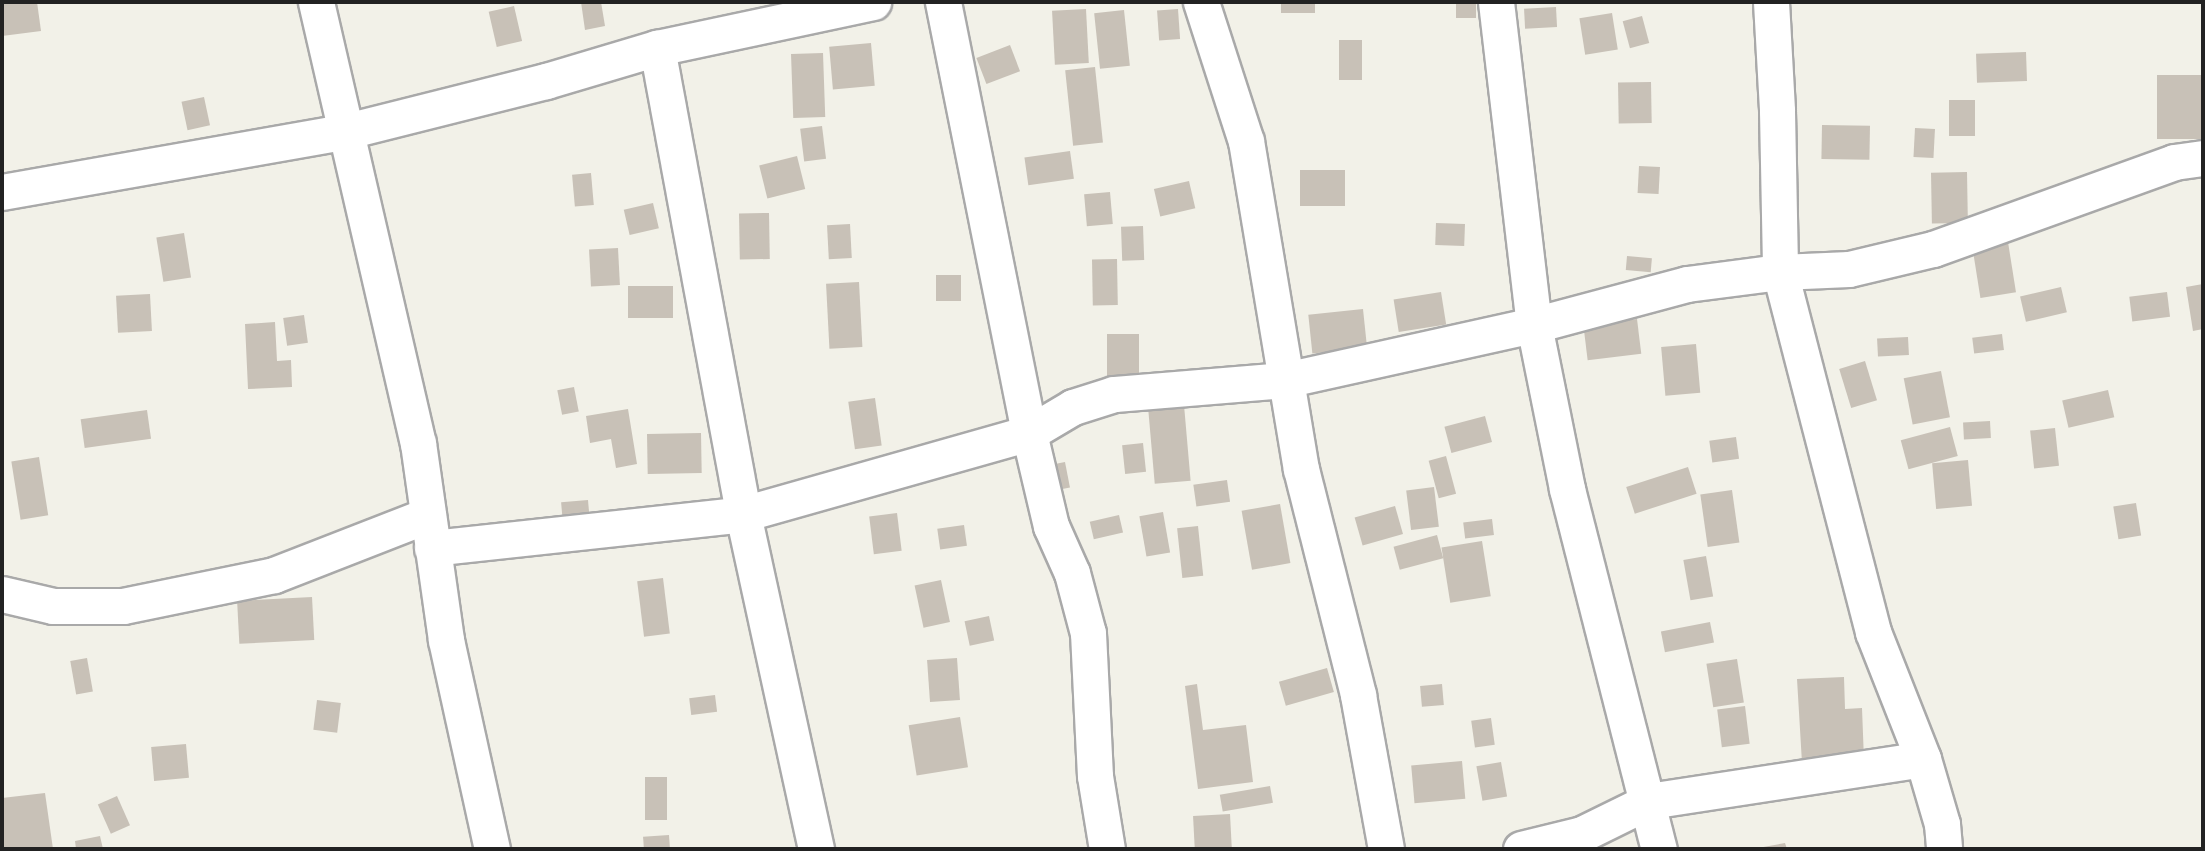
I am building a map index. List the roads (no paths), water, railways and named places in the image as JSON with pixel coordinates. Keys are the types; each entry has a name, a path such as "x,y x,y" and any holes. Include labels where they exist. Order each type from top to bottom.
{"street":[{"path":"316,2 418,443 446,640 492,849"},
{"path":"2,192 347,131 546,81 657,48 873,2"},
{"path":"943,2 1029,433 1051,526 1072,573 1088,633 1095,776 1107,849"},
{"path":"1201,2 1246,141 1301,469 1358,695 1386,849"},
{"path":"1496,2 1534,326 1567,489 1649,801 1659,849"},
{"path":"1771,2 1777,111 1780,272 1873,632 1923,759 1942,824 1944,849"},
{"path":"657,48 743,514 816,849"},
{"path":"2,594 53,606 123,606 274,575 430,532 743,514 1029,433 1073,407 1114,394 1284,380 1534,326 1687,284 1780,272 1849,270 1933,249 2174,162 2203,158"},
{"path":"1521,849 1582,834 1649,801 1923,759"}]}
